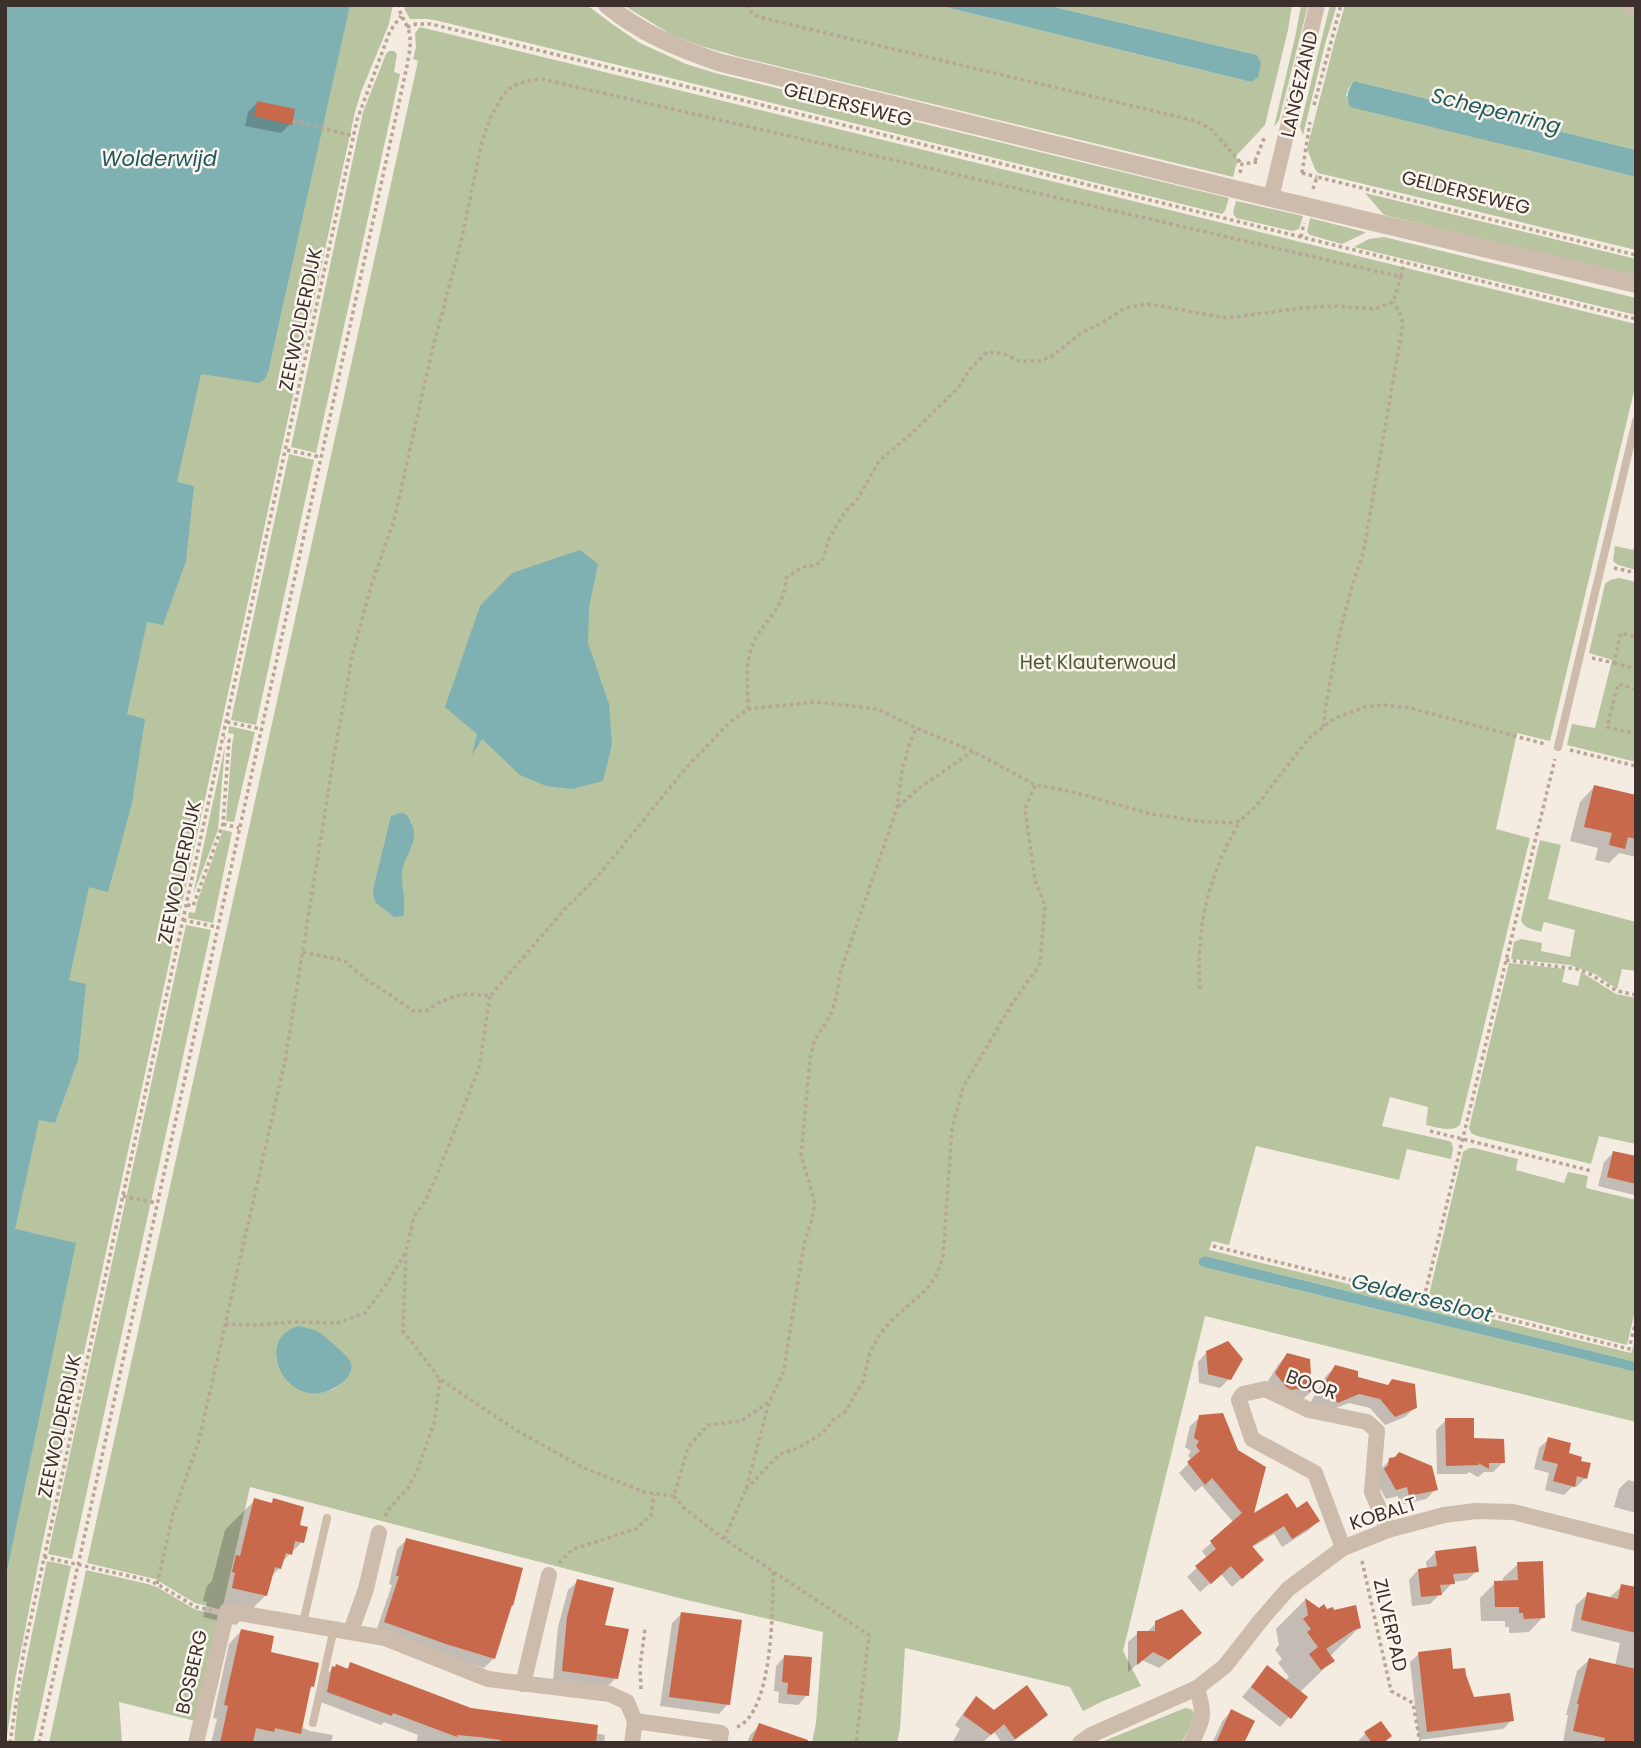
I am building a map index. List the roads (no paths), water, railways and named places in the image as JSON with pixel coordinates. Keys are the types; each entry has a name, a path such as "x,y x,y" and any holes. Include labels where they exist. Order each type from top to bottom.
{"street":[{"name":"GELDERSEWEG","path":"607,5 648,34 718,62 1271,198 1636,284"},
{"name":"LANGEZAND","path":"1271,198 1317,5"},
{"name":"BOOR","path":"1350,1545 1314,1474 1252,1438 1239,1400 1242,1394 1265,1389 1309,1410 1367,1422 1377,1431 1373,1492 1388,1530"},
{"name":"KOBALT","path":"1080,1743 1091,1735 1197,1688 1225,1666 1288,1589 1350,1545 1388,1530 1444,1515 1476,1511 1513,1512 1636,1544"},
{"path":"343,1630 366,1589 379,1533"},
{"path":"523,1684 549,1574"},
{"name":"BOSBERG","path":"196,1743 227,1611 385,1638 488,1679 610,1694 627,1702 635,1721"},
{"path":"1191,1743 1199,1729 1203,1711 1197,1688"},
{"path":"632,1743 635,1721 720,1738"}],"lane":[{"path":"1625,5 1629,11 1636,13"},
{"path":"1558,747 1636,421"},
{"path":"303,1623 327,1518"},
{"path":"313,1723 343,1630"}],"water":[{"name":"Wolderwijd","path":"5,5 350,5 268,372 265,379 259,383 201,374 177,482 194,486 186,561 163,625 147,622 127,714 145,719 132,803 108,892 89,887 69,980 86,984 78,1060 55,1123 39,1120 15,1229 76,1243 5,1580"},
{"path":"937,5 1046,5 1257,55 1261,63 1258,77 1251,82"},
{"path":"1354,81 1636,150 1636,177 1350,107 1348,93"},
{"path":"580,550 598,564 589,607 588,643 609,704 612,744 603,781 572,789 546,786 520,775 482,739 472,755 477,734 445,707 480,606 512,573"},
{"path":"400,813 408,817 414,835 402,872 403,916 394,917 375,902 373,890 391,816"},
{"path":"1205,1256 1636,1362 1636,1372 1203,1267 1199,1264 1199,1259"},
{"path":"299,1326 320,1333 349,1360 352,1367 344,1381 318,1393 304,1392 283,1376 276,1351 280,1339 289,1330"}],"water label":[{"name":"Schepenring","path":"1496,111"},
{"name":"Geldersesloot","path":"1422,1298"}],"park label":[{"name":"Het Klauterwoud","path":"1098,662"}]}
